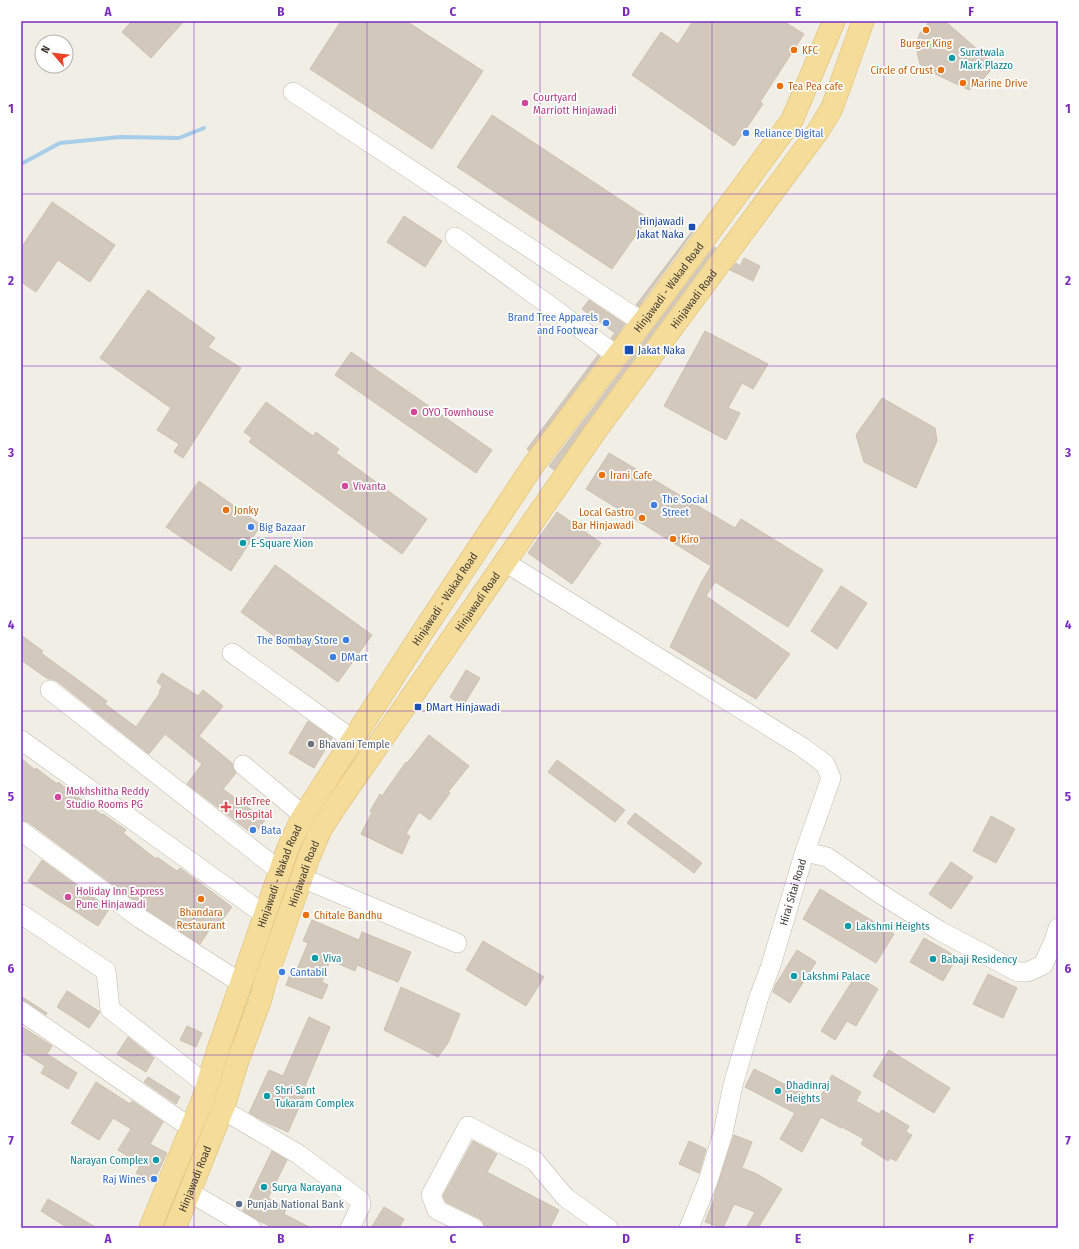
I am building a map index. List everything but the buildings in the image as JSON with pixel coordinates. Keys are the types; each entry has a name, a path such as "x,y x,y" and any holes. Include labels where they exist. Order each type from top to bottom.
{"main road":[{"name":"Hinjawadi - Wakad Road","path":"150,1228 207,1085 288,848 303,815 534,464 617,356 792,120 834,21"},
{"name":"Hinjawadi Road","path":"174,1228 223,1110 238,1060 260,1001 265,982 308,857 321,829 504,562 596,432 818,131 832,108 862,21"}],"street":[{"path":"293,92 642,322"},
{"path":"455,237 617,356"},
{"path":"504,562 802,747 825,764 831,778 804,854"},
{"path":"232,653 352,739"},
{"path":"50,690 280,871"},
{"path":"21,740 265,915"},
{"path":"243,765 303,815"},
{"path":"21,831 141,918 241,983"},
{"name":"Hirai Sitai Road","path":"689,1228 708,1181 721,1140 744,1044 771,965 804,854 810,853 827,857 876,891 940,931 1018,972 1027,972 1043,965 1058,928"},
{"path":"302,878 457,943"},
{"path":"21,914 106,971 110,1009 207,1085"},
{"path":"21,1011 191,1128"},
{"path":"223,1110 298,1154 360,1200 361,1205 350,1228"},
{"path":"474,1228 438,1210 431,1194 468,1126 535,1162 566,1197 608,1228"},
{"path":"187,1198 228,1228"},
{"path":"187,1198 251,1228"}],"waterway":[{"path":"21,164 60,143 120,137 179,138 204,128"}],"place":[{"name":"Burger King","path":"926,30"},
{"name":"KFC","path":"794,50"},
{"name":"Suratwala Mark Plazzo","path":"952,58"},
{"name":"Circle of Crust","path":"941,70"},
{"name":"Marine Drive","path":"963,83"},
{"name":"Tea Pea cafe","path":"780,86"},
{"name":"Courtyard Marriott Hinjawadi","path":"525,103"},
{"name":"Reliance Digital","path":"746,133"},
{"name":"Hinjawadi Jakat Naka","path":"692,227"},
{"name":"Brand Tree Apparels and Footwear","path":"606,323"},
{"name":"Jakat Naka","path":"629,350"},
{"name":"OYO Townhouse","path":"414,412"},
{"name":"Irani Cafe","path":"602,475"},
{"name":"Vivanta","path":"345,486"},
{"name":"The Social Street","path":"654,505"},
{"name":"Jonky","path":"226,510"},
{"name":"Local Gastro Bar Hinjawadi","path":"642,518"},
{"name":"Big Bazaar","path":"251,527"},
{"name":"Kiro","path":"673,539"},
{"name":"E-Square Xion","path":"243,543"},
{"name":"The Bombay Store","path":"346,640"},
{"name":"DMart","path":"333,657"},
{"name":"DMart Hinjawadi","path":"418,707"},
{"name":"Bhavani Temple","path":"311,744"},
{"name":"Mokhshitha Reddy Studio Rooms PG","path":"58,797"},
{"name":"LifeTree Hospital","path":"226,807"},
{"name":"Bata","path":"253,830"},
{"name":"Holiday Inn Express Pune Hinjawadi","path":"68,897"},
{"name":"Bhandara Restaurant","path":"201,899"},
{"name":"Chitale Bandhu","path":"306,915"},
{"name":"Lakshmi Heights","path":"848,926"},
{"name":"Viva","path":"315,958"},
{"name":"Babaji Residency","path":"933,959"},
{"name":"Cantabil","path":"282,972"},
{"name":"Lakshmi Palace","path":"794,976"},
{"name":"Dhadinraj Heights","path":"778,1091"},
{"name":"Shri Sant Tukaram Complex","path":"267,1096"},
{"name":"Narayan Complex","path":"156,1160"},
{"name":"Raj Wines","path":"154,1179"},
{"name":"Surya Narayana","path":"264,1187"},
{"name":"Punjab National Bank","path":"239,1204"}]}
